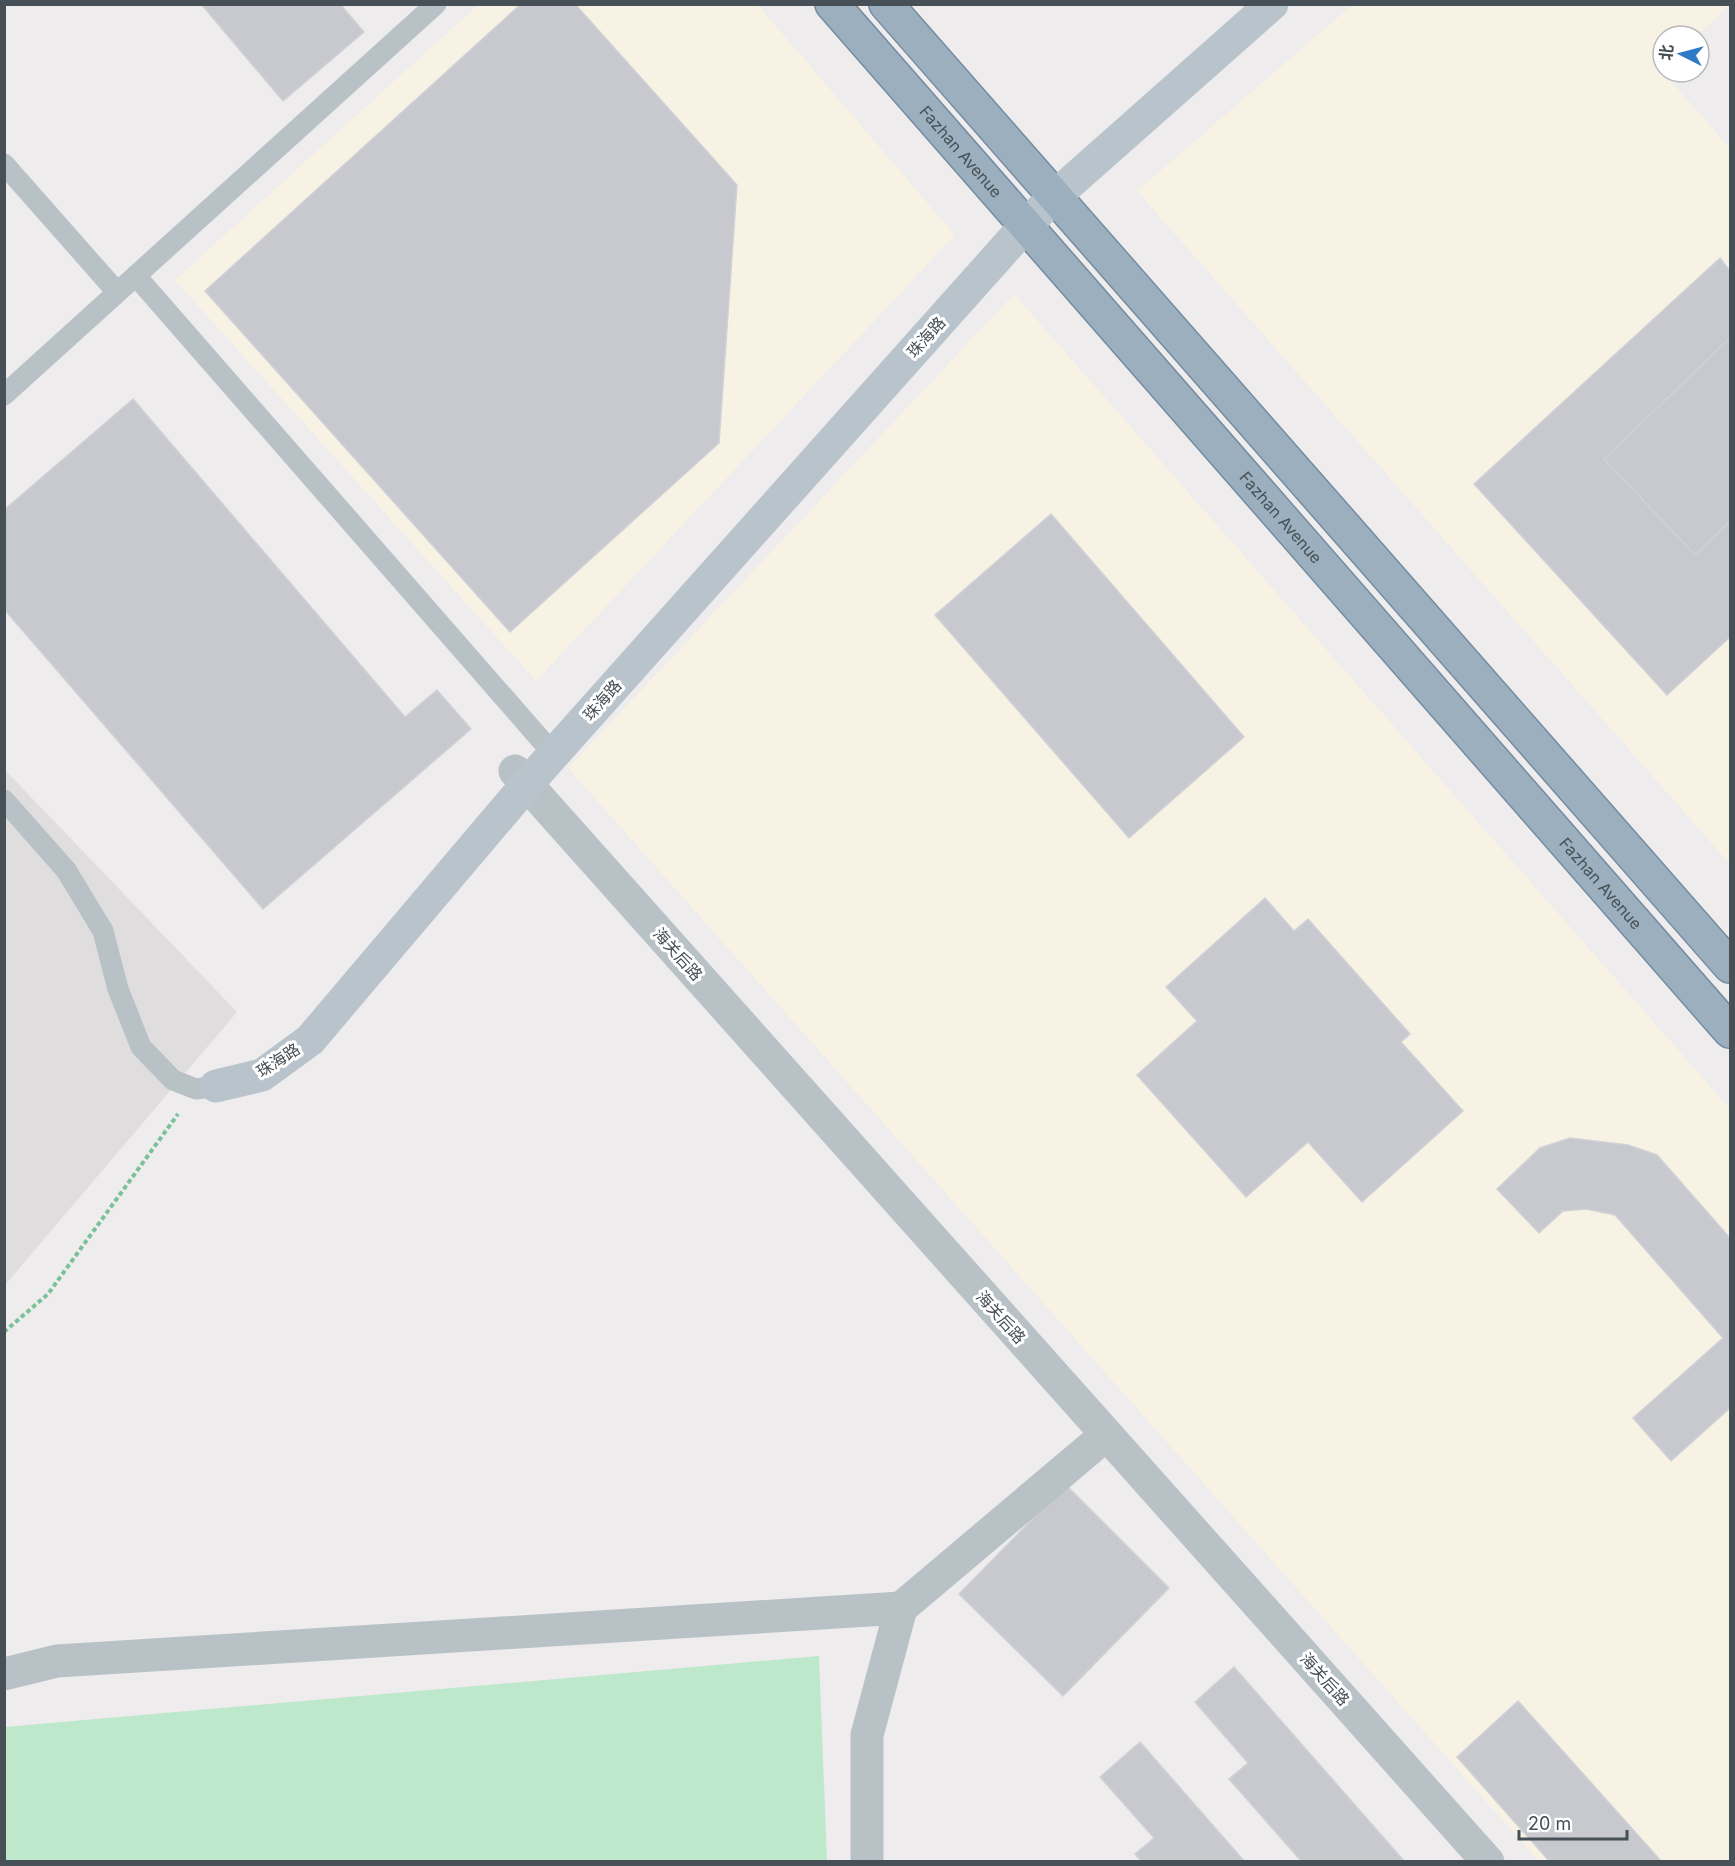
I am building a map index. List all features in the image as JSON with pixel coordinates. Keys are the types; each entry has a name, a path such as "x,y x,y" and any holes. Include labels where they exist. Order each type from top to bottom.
{"highway":[{"name":"Fazhan Avenue","path":"832,4 1731,1030"},
{"path":"886,4 1731,966"}],"main road":[{"name":"珠海路","path":"521,777 542,741 1019,217 1239,4"},
{"name":"珠海路","path":"1048,189 1272,4"},
{"name":"珠海路","path":"206,1088 298,1024 1019,217"}],"street":[{"name":"海关后路","path":"521,777 1488,1862"},
{"path":"867,1862 867,1735 901,1608 1106,1435"},
{"path":"4,1674 57,1661 901,1608"}],"lane":[{"path":"6,390 136,276 436,4"},
{"path":"4,164 117,292"},
{"path":"136,276 542,741"},
{"path":"4,800 66,870 103,931 118,988 141,1047 173,1080 206,1088"}],"path":[{"path":"4,1332 48,1294 206,1088"}],"shaded area":[{"path":"478,5 758,5 955,235 536,681 175,280"},
{"path":"1352,5 1730,5 1710,24 1651,24 1651,84 1673,84 1730,148 1730,864 1137,191"},
{"path":"1014,294 1730,1109 1730,1861 1539,1861 568,768"},
{"path":"5,770 237,1012 5,1285"}],"green space":[{"path":"819,1656 827,1861 5,1861 5,1727"}],"building":[{"path":"201,4 340,4 364,32 283,101"},
{"path":"521,4 575,4 737,185 719,443 510,632 205,291"},
{"path":"1720,258 1730,271 1730,637 1667,695 1474,484"},
{"path":"1730,338 1730,521 1695,555 1604,459"},
{"path":"133,399 405,717 437,690 471,729 263,909 4,609 4,510"},
{"path":"1051,514 1244,737 1129,838 935,615"},
{"path":"1265,898 1294,931 1308,919 1410,1034 1401,1042 1463,1111 1362,1202 1308,1142 1246,1197 1137,1075 1197,1021 1166,987"},
{"path":"1570,1138 1628,1145 1657,1155 1730,1238 1730,1408 1671,1461 1633,1418 1723,1338 1615,1215 1586,1209 1563,1211 1539,1233 1497,1189 1540,1148"},
{"path":"1066,1485 1169,1588 1063,1696 959,1594"},
{"path":"1234,1667 1405,1862 1302,1862 1229,1779 1248,1763 1195,1702"},
{"path":"1518,1701 1662,1862 1550,1862 1457,1757"},
{"path":"1140,1742 1245,1862 1142,1862 1135,1854 1154,1838 1100,1777"}]}
